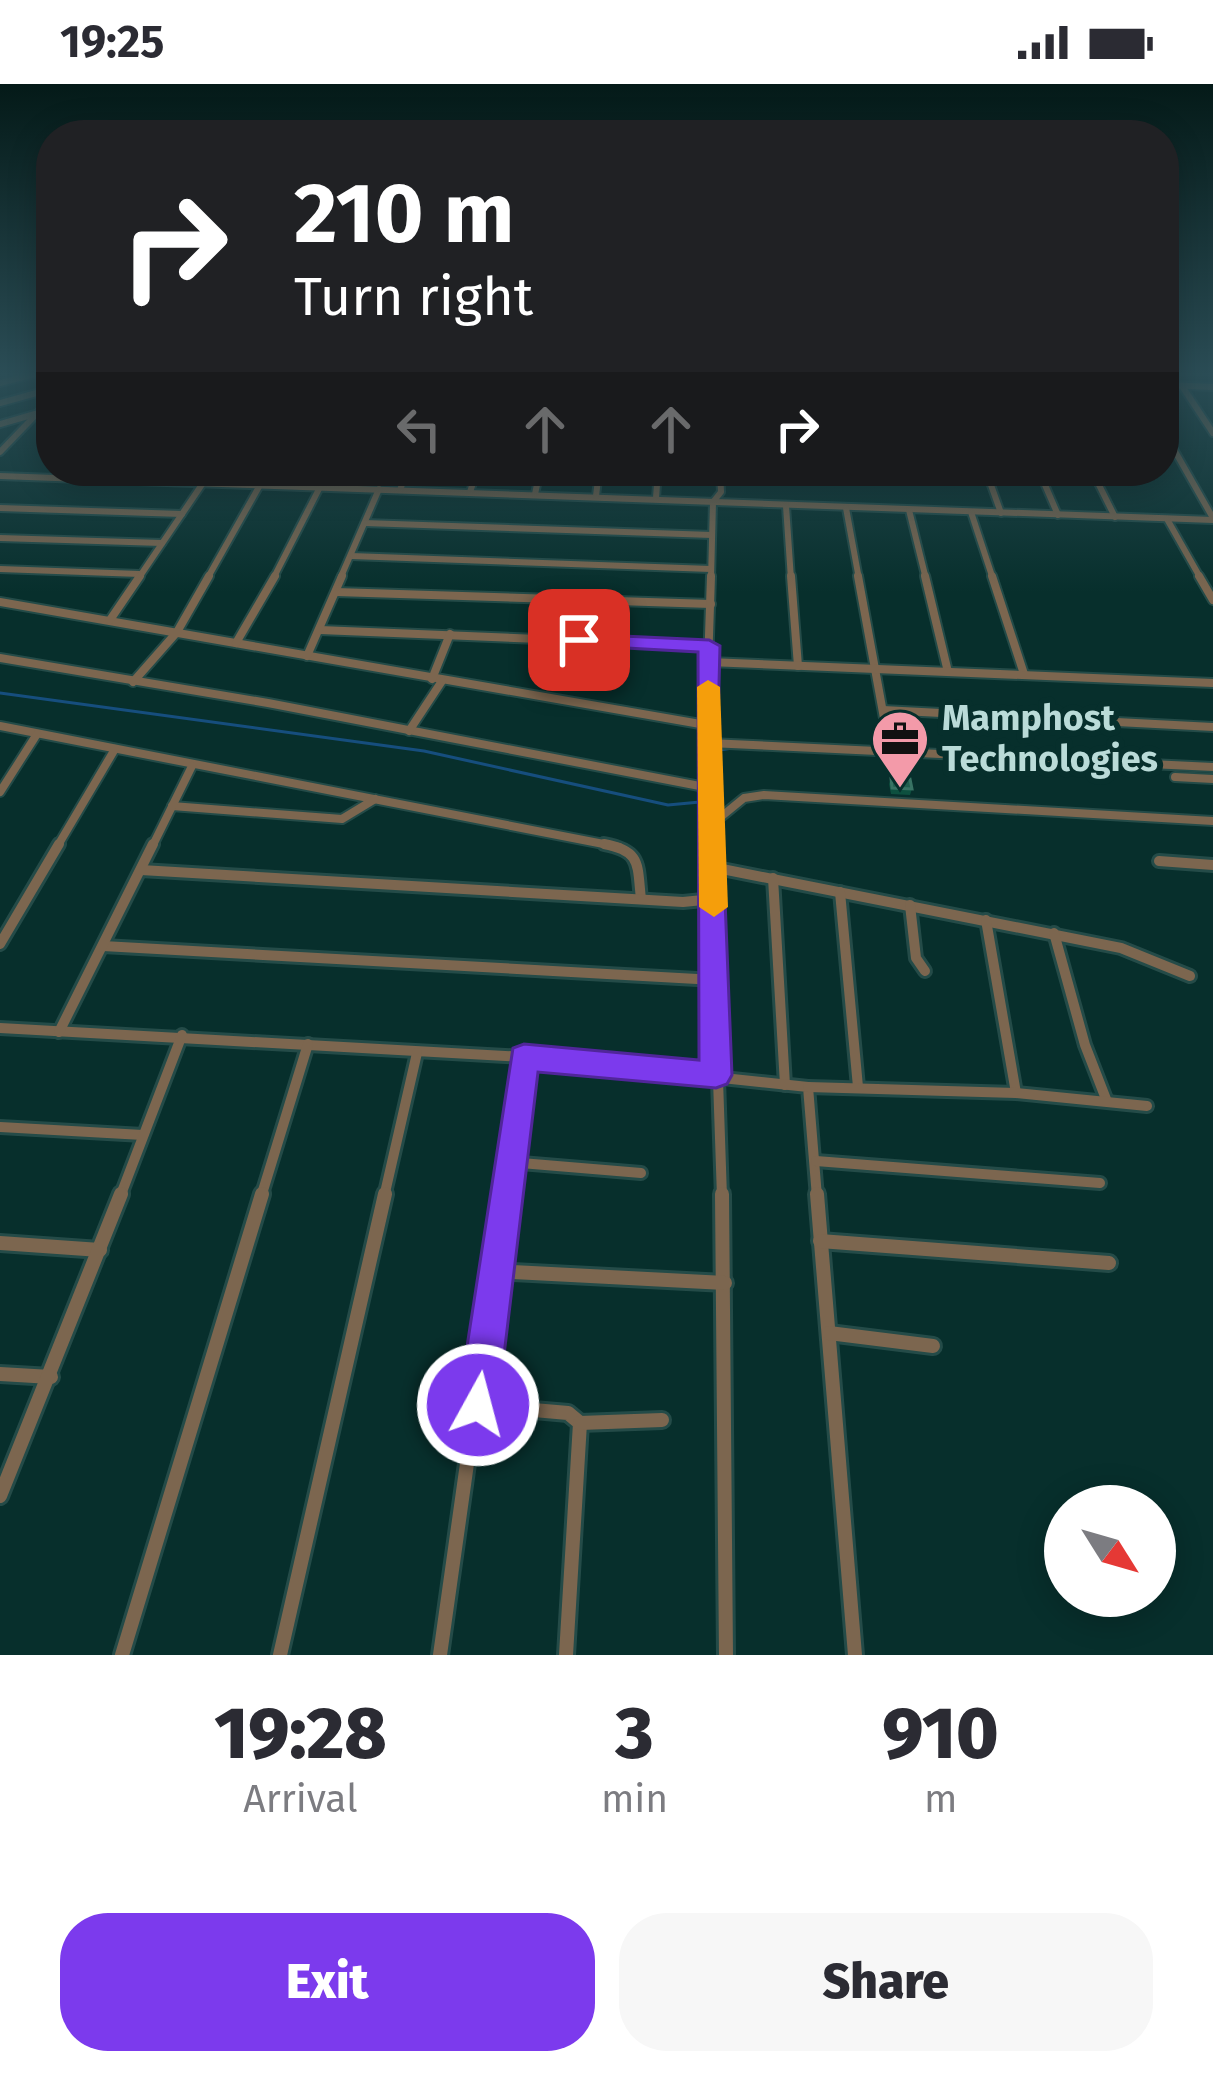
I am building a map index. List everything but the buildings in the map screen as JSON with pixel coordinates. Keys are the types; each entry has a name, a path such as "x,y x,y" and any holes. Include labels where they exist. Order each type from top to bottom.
{"street":[{"path":"300,486 1213,519 1179,458"},
{"path":"0,476 36,477"},
{"path":"110,620 205,486"},
{"path":"133,682 177,632 259,486"},
{"path":"400,490 401,486"},
{"path":"470,492 472,486"},
{"path":"535,494 537,486"},
{"path":"596,496 597,486"},
{"path":"656,498 657,486"},
{"path":"721,486 712,502 706,724 725,1283 726,1655"},
{"path":"991,486 1001,513"},
{"path":"1045,486 1058,515"},
{"path":"1100,486 1115,517"},
{"path":"236,643 247,631 320,487"},
{"path":"307,656 379,489"},
{"path":"1197,489 1213,490"},
{"path":"786,506 798,666"},
{"path":"0,508 182,514"},
{"path":"846,508 890,752"},
{"path":"909,510 948,672"},
{"path":"971,512 1024,674"},
{"path":"1167,519 1213,600"},
{"path":"365,523 712,535"},
{"path":"0,538 162,543"},
{"path":"351,556 711,569"},
{"path":"0,569 140,574"},
{"path":"336,592 711,604"},
{"path":"0,602 706,724"},
{"path":"320,630 709,646"},
{"path":"409,731 437,680 449,634"},
{"path":"0,658 710,788"},
{"path":"710,662 1213,682"},
{"path":"883,710 1213,727"},
{"path":"0,726 626,848 636,860 641,899"},
{"path":"0,792 38,734"},
{"path":"709,743 1213,767"},
{"path":"0,944 115,749"},
{"path":"59,1032 192,766"},
{"path":"1175,777 1213,779"},
{"path":"711,825 744,798 764,795 1213,821"},
{"path":"172,806 342,819 375,800"},
{"path":"1159,861 1213,865"},
{"path":"712,867 1121,948 1190,976"},
{"path":"141,870 641,899 713,899"},
{"path":"772,878 785,1085"},
{"path":"840,892 857,1088"},
{"path":"910,905 916,958 925,971"},
{"path":"986,920 1016,1093"},
{"path":"1054,933 1085,1045 1106,1100"},
{"path":"103,946 715,980"},
{"path":"0,1028 524,1057 808,1087 1016,1093 1147,1106"},
{"path":"0,1496 51,1377 182,1035"},
{"path":"122,1655 308,1044"},
{"path":"280,1655 417,1053"},
{"path":"440,1655 524,1057"},
{"path":"808,1087 855,1655"},
{"path":"0,1127 143,1136"},
{"path":"816,1161 1100,1183"},
{"path":"509,1162 641,1173"},
{"path":"820,1241 1108,1263"},
{"path":"0,1243 100,1250"},
{"path":"494,1271 725,1283"},
{"path":"830,1333 933,1346"},
{"path":"0,1374 51,1377"},
{"path":"478,1405 568,1413 580,1423 662,1420"},
{"path":"566,1655 580,1423"}],"waterway":[{"path":"0,693 424,751 668,805 700,802"},
{"path":"712,785 712,751 733,748"}],"slow traffic":[{"path":"708,687 714,907"}],"place":[{"name":"Mamphost Technologies","path":"900,790"}],"route":[{"path":"478,1405 524,1057 716,1075 706,724 709,646 579,640"}]}
